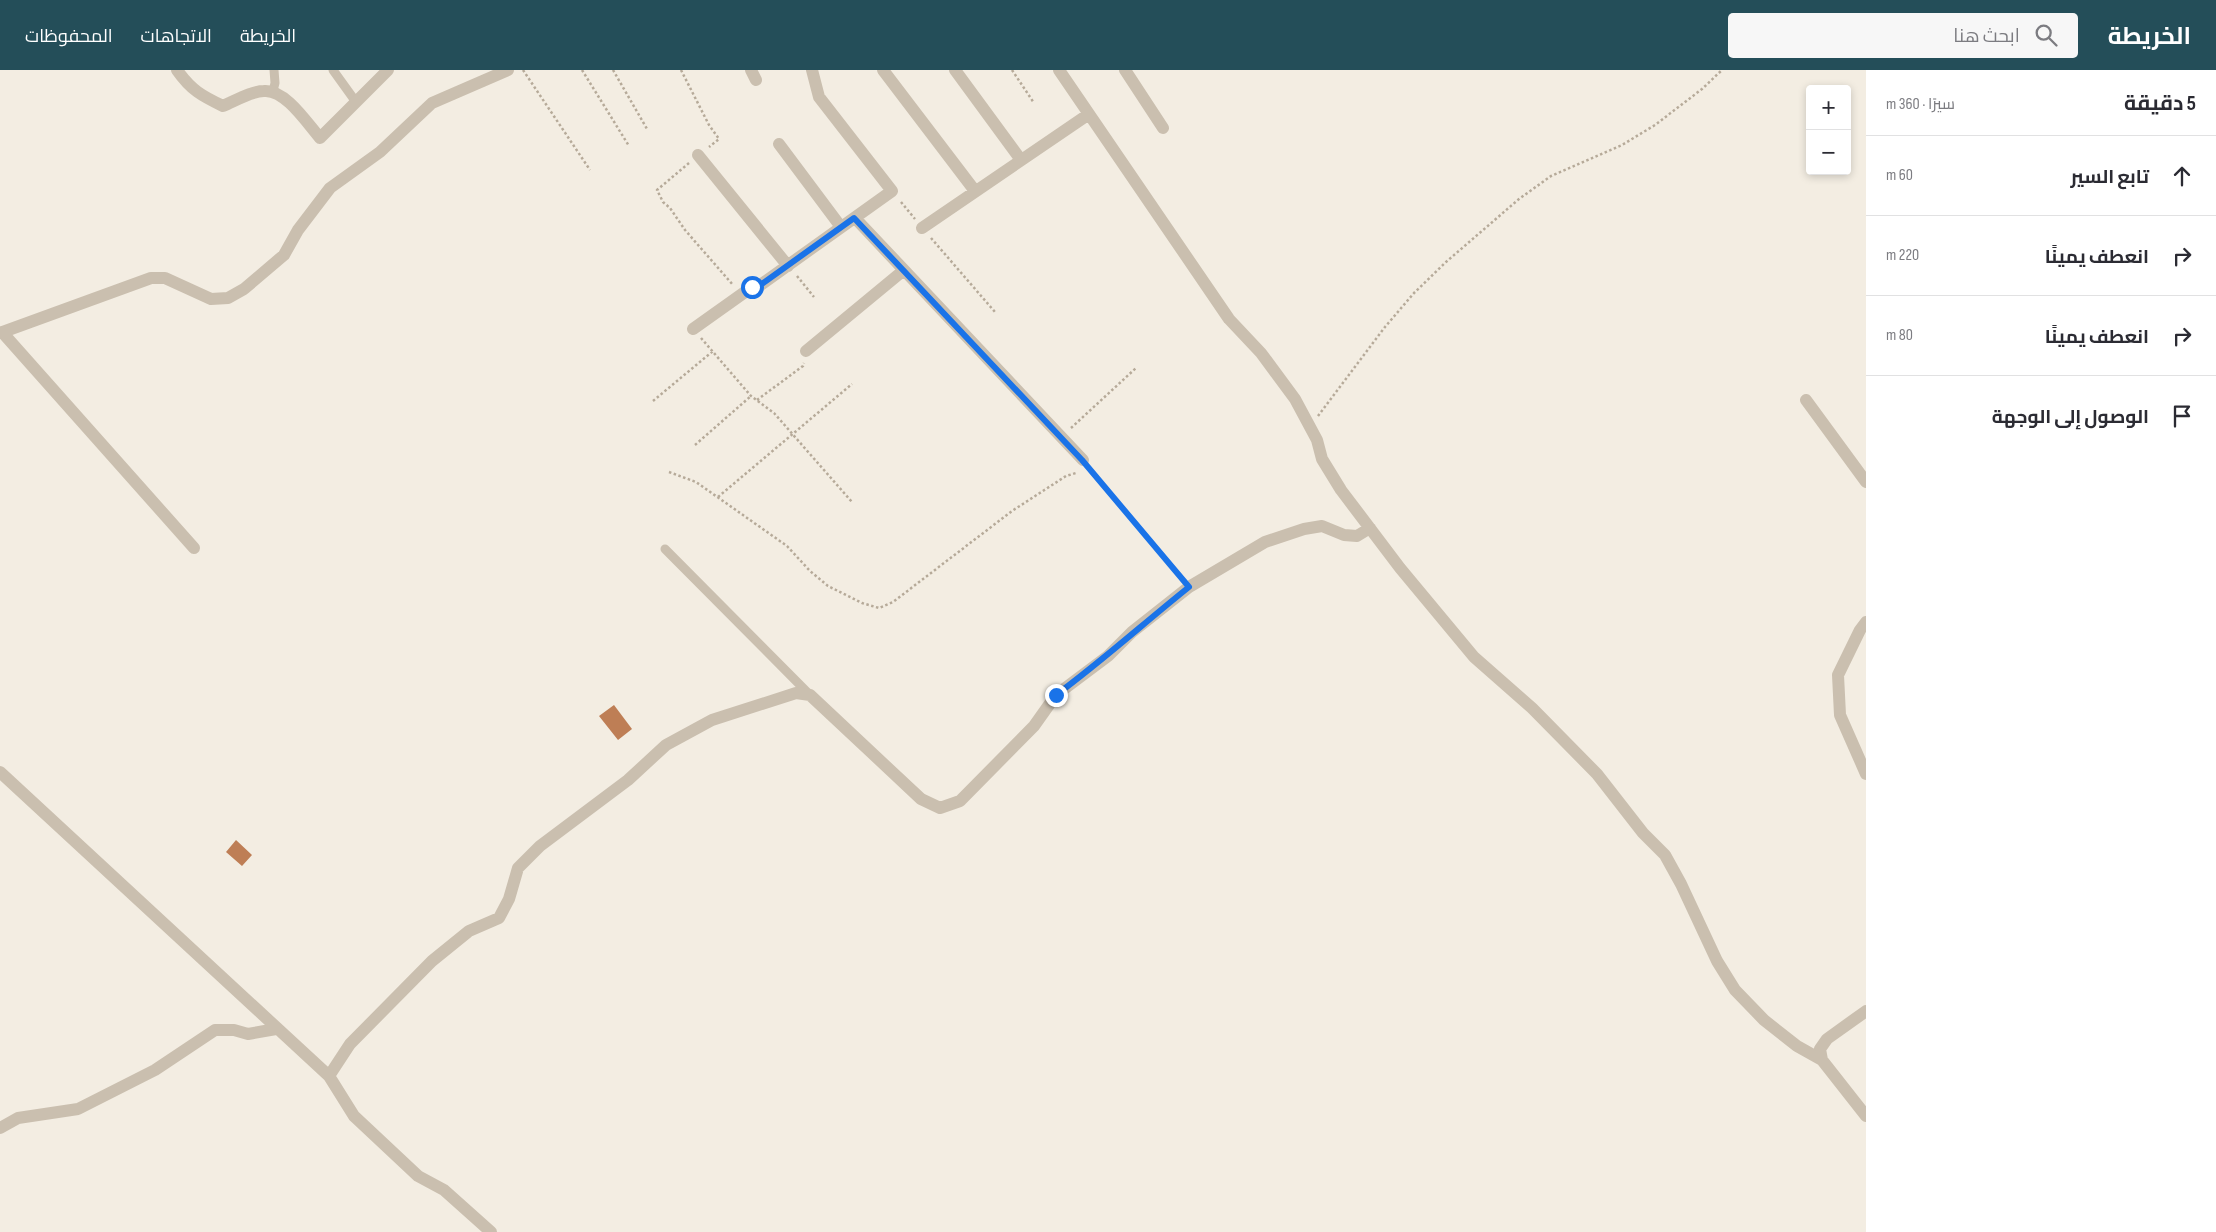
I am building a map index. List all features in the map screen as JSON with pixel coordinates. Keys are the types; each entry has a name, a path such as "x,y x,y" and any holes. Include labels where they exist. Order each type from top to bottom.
{"street":[{"path":"176,70 188,86 223,106 263,90 273,91 285,97 320,138 388,70"},
{"path":"194,548 1,332 151,278 165,278 211,299 228,298 250,284 284,256 303,222 330,188 380,152 432,103 508,70"},
{"path":"693,329 741,294 752,287 759,286 788,266 892,191 819,98 812,70"},
{"path":"884,70 975,192"},
{"path":"955,70 1021,160"},
{"path":"1059,70 1229,319 1261,353 1295,399 1317,440 1322,459 1341,490 1400,568 1474,657 1566,741 1597,774 1643,833 1664,855 1681,884 1717,961 1736,990 1771,1025 1797,1046 1822,1060 1866,1116"},
{"path":"1126,70 1163,128"},
{"path":"922,228 1089,114"},
{"path":"779,144 841,227"},
{"path":"698,155 788,266"},
{"path":"854,218 1061,437 1083,468"},
{"path":"806,351 904,270"},
{"path":"1806,400 1866,482"},
{"path":"329,1076 350,1044 432,961 469,931 499,918 509,899 518,868 540,846 628,780 666,745 712,720 796,693 810,695 921,799 940,808 960,801 1034,726 1056,695 1108,656 1132,632 1189,587 1265,542 1304,528 1322,526 1344,535 1357,536 1370,528"},
{"path":"1866,622 1860,630 1838,675 1840,715 1866,774"},
{"path":"0,772 329,1076 354,1116 418,1176 444,1190 491,1232"},
{"path":"1822,1060 1820,1048 1827,1039 1866,1011"},
{"path":"0,1128 18,1118 78,1109 155,1070 215,1030 234,1030 248,1034 276,1029"}],"lane":[{"path":"273,91 275,83 274,70"},
{"path":"333,70 356,102"},
{"path":"665,549 810,695"}],"path":[{"path":"523,70 590,170"},
{"path":"582,70 629,146"},
{"path":"614,70 647,129"},
{"path":"681,70 709,125 719,138 657,190 663,202 670,208 685,230 741,294"},
{"path":"1012,70 1034,103"},
{"path":"1310,427 1399,310 1452,258 1535,187 1568,167 1622,144 1647,130 1686,102 1722,70"},
{"path":"892,191 995,312"},
{"path":"788,266 814,297"},
{"path":"693,329 751,396 774,413 852,502"},
{"path":"757,400 803,366 806,351"},
{"path":"653,401 713,352"},
{"path":"1061,437 1136,368"},
{"path":"718,497 852,384"},
{"path":"695,445 751,396"},
{"path":"1083,468 1092,472"},
{"path":"669,472 696,482 787,546 810,571 828,586 862,603 879,608 893,602 1012,512 1066,476 1083,468 1092,472 1189,587"}],"building":[{"path":"614,705 632,729 618,740 599,716"},
{"path":"236,840 252,855 242,866 226,852"}],"route":[{"path":"752,287 759,286 854,218 1082,460 1189,587 1132,632 1108,656 1056,695"}]}
